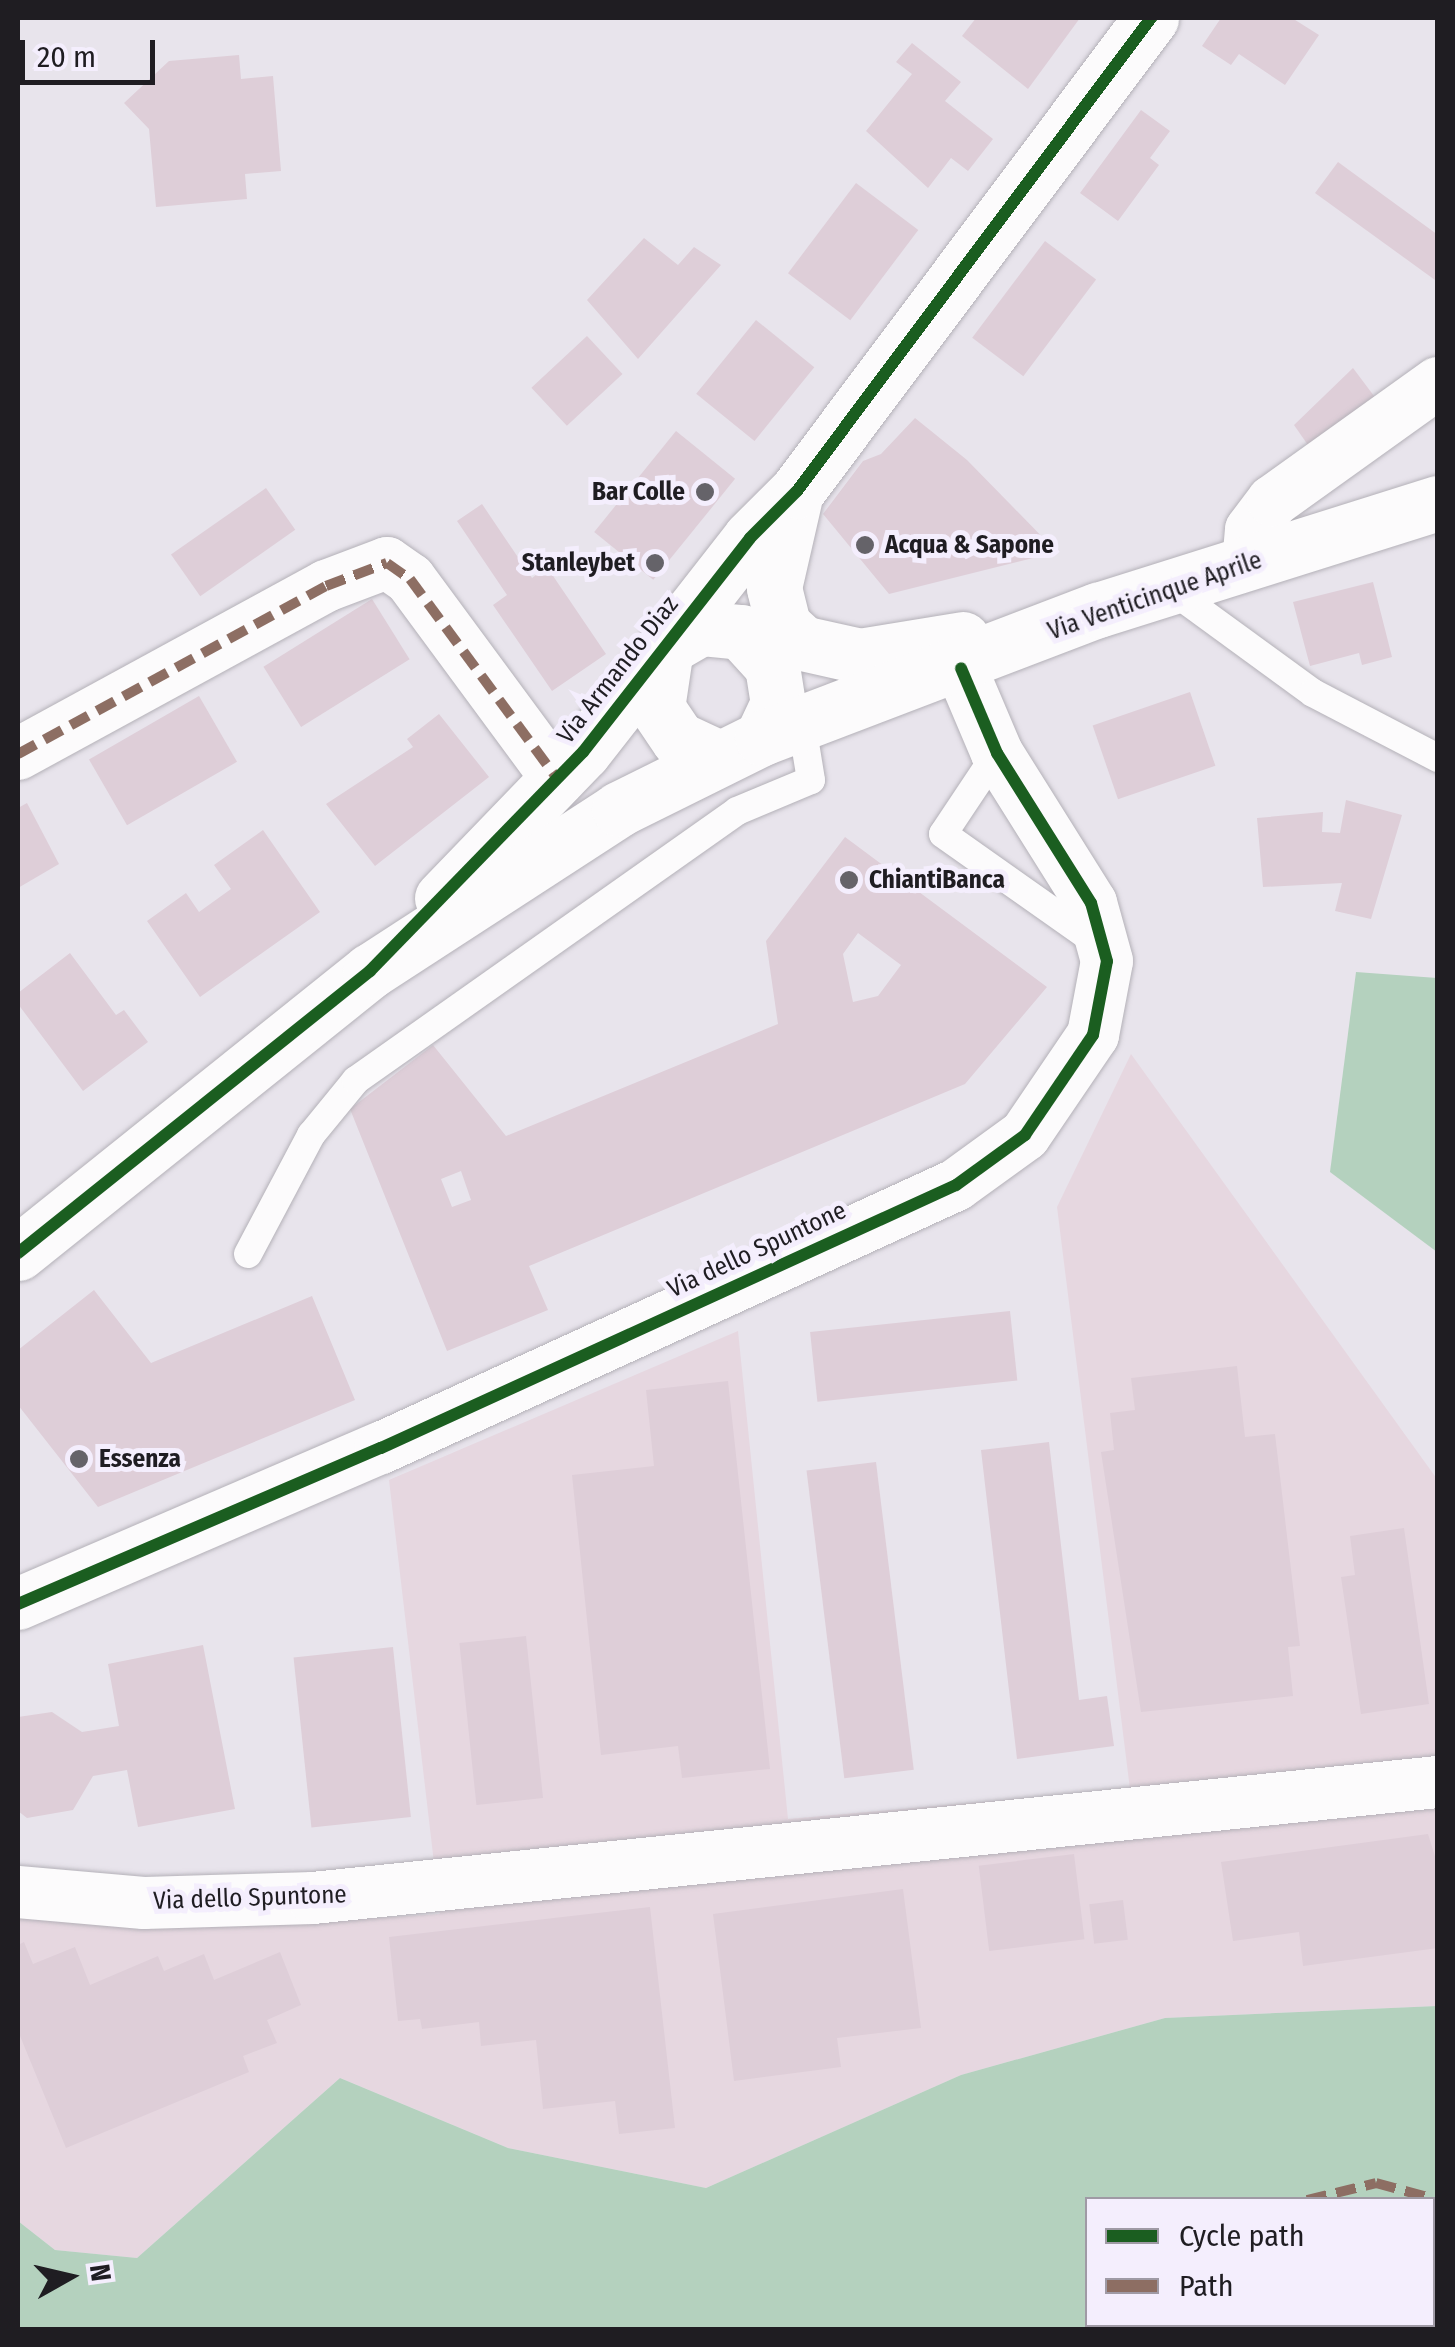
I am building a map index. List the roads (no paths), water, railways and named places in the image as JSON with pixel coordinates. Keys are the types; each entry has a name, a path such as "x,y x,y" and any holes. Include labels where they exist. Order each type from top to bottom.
{"main road":[{"name":"Via Armando Diaz","path":"370,971 558,780 797,491 1151,18"},
{"path":"797,491 774,588 783,625 814,648 892,653 1098,610"},
{"name":"Via Venticinque Aprile","path":"761,740 960,668 1098,610 1438,503"},
{"path":"712,627 752,640 778,692 761,740 678,739 657,708 666,648 712,627"},
{"name":"Via Armando Diaz","path":"18,1253 370,971 619,809 761,740"},
{"path":"558,780 582,798 619,809"}],"street":[{"path":"1248,564 1250,530 1273,501 1438,382"},
{"name":"Via Armando Diaz","path":"18,754 340,578 387,563 410,579 558,780"},
{"name":"Via dello Spuntone","path":"18,1604 381,1448 975,1174 1025,1135 1078,1064 1102,1010 1105,948 1090,904 997,754 960,668"},
{"name":"Via dello Spuntone","path":"18,1892 144,1903 313,1898 1288,1792 1438,1782"}],"lane":[{"path":"1169,588 1312,693 1438,758"},
{"path":"248,1254 311,1135 373,1064 500,984 737,812 811,780 761,740 737,812"},
{"path":"997,754 943,834 1105,948"}],"waterway":[{"path":"1173,2330 1176,2327"},
{"path":"1358,2330 1366,2327"}],"place":[{"name":"Bar Colle","path":"705,492"},
{"name":"Acqua & Sapone","path":"865,545"},
{"name":"Stanleybet","path":"655,563"},
{"name":"ChiantiBanca","path":"849,880"},
{"name":"Essenza","path":"79,1459"}]}
